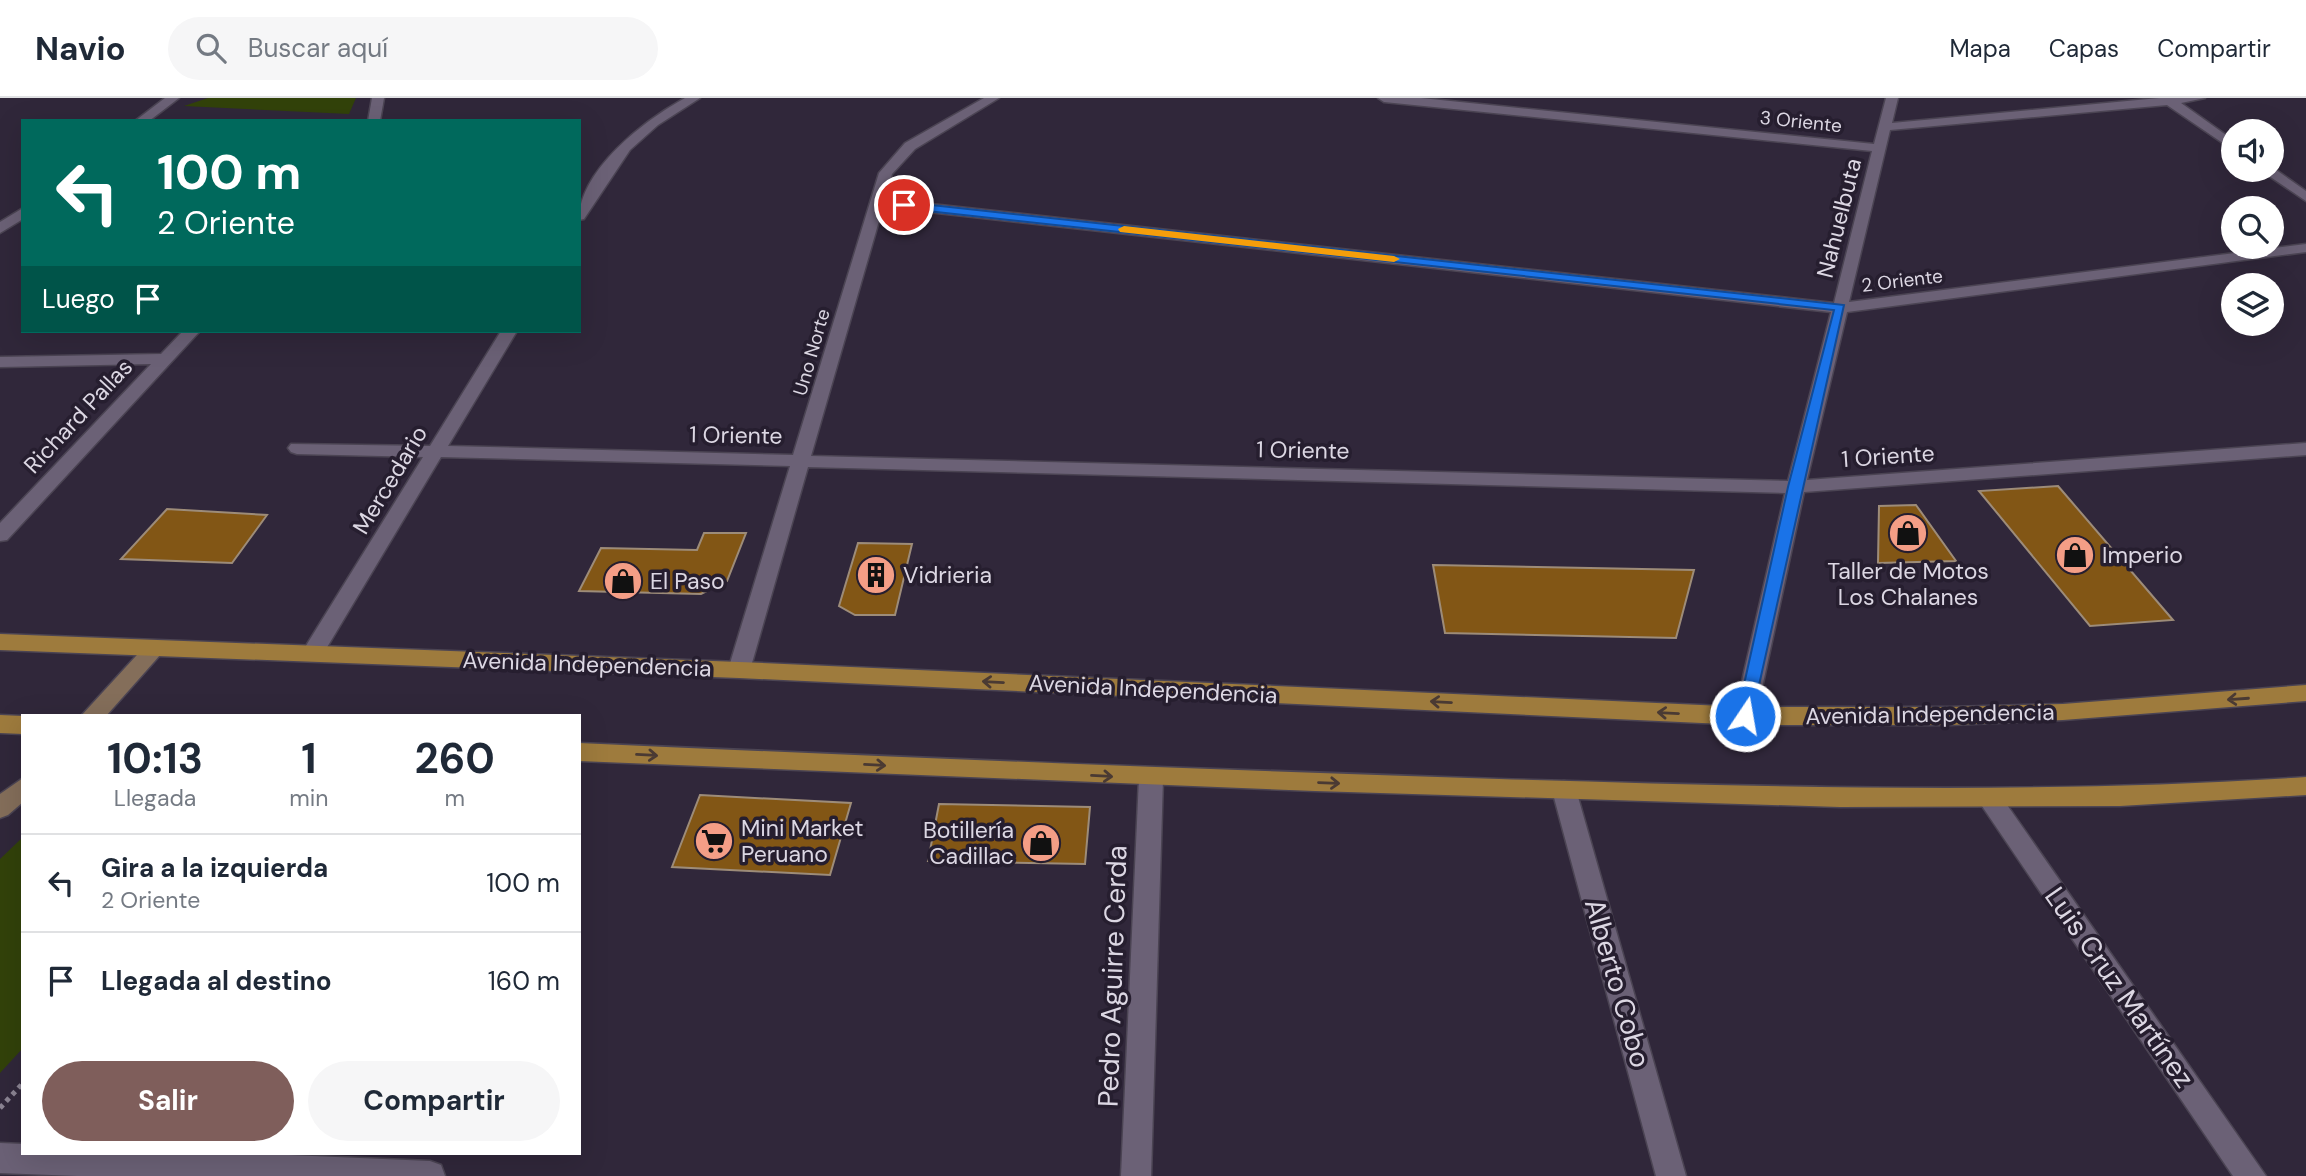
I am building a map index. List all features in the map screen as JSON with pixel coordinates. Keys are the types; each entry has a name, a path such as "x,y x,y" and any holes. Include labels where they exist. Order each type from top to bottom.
{"main road":[{"name":"Avenida Independencia","path":"0,642 739,670 1745,716 1950,716 2063,712 2306,693"},
{"path":"0,724 21,725"},
{"path":"581,752 1151,778 1990,799 2185,795 2306,786"}],"street":[{"path":"144,119 173,98"},
{"path":"374,119 378,98"},
{"path":"581,213 625,144 653,121 694,98"},
{"name":"Uno Norte","path":"739,670 886,173 910,146 993,98"},
{"name":"3 Oriente","path":"1384,98 1471,102 1880,148"},
{"name":"Nahuelbuta","path":"1745,716 1796,487 1892,98"},
{"path":"1885,127 2199,98"},
{"path":"2170,101 2221,137"},
{"path":"2284,182 2306,197"},
{"name":"2 Oriente","path":"877,202 1840,308 2306,248"},
{"path":"0,229 21,213"},
{"name":"Richard Pallas","path":"0,535 190,333"},
{"name":"Mercedario","path":"312,654 508,333"},
{"path":"0,362 165,359"},
{"name":"1 Oriente","path":"297,447 1796,487 2306,449"},
{"path":"94,714 155,649"},
{"name":"Pedro Aguirre Cerda","path":"1136,1176 1151,778"},
{"path":"0,807 21,789"},
{"name":"Alberto Cobo","path":"1564,790 1671,1176"},
{"name":"Luis Cruz Martínez","path":"1990,799 2250,1176"},
{"path":"0,1158 430,1176"}],"path":[{"path":"0,1108 21,1085"}],"green space":[{"path":"208,98 356,98 349,114 184,106"},
{"path":"21,839 21,1050 0,1073 0,859"}],"building":[{"name":"Imperio","path":"2058,486 2173,620 2090,626 1979,491"},
{"name":"Taller de Motos Los Chalanes","path":"1916,505 1956,561 1878,563 1879,506"},
{"path":"167,509 267,515 232,563 121,559"},
{"path":"704,533 746,533 727,581 701,594 579,591 601,548 697,550"},
{"name":"Vidrieria","path":"858,543 912,544 895,615 855,615 839,606"},
{"path":"1433,565 1694,570 1676,638 1445,633"},
{"path":"700,795 851,803 830,875 672,867"},
{"path":"939,804 1090,807 1085,864 928,861"}],"slow traffic":[{"path":"1124,229 1394,259"}],"place":[{"name":"Taller de Motos Los Chalanes","path":"1908,533"},
{"name":"Imperio","path":"2075,555"},
{"name":"Vidrieria","path":"876,575"},
{"name":"El Paso","path":"623,581"},
{"name":"Mini Market Peruano","path":"714,841"},
{"name":"Botillería Cadillac","path":"1041,843"}],"route":[{"path":"904,205 1840,308 1796,487 1745,716"}]}
